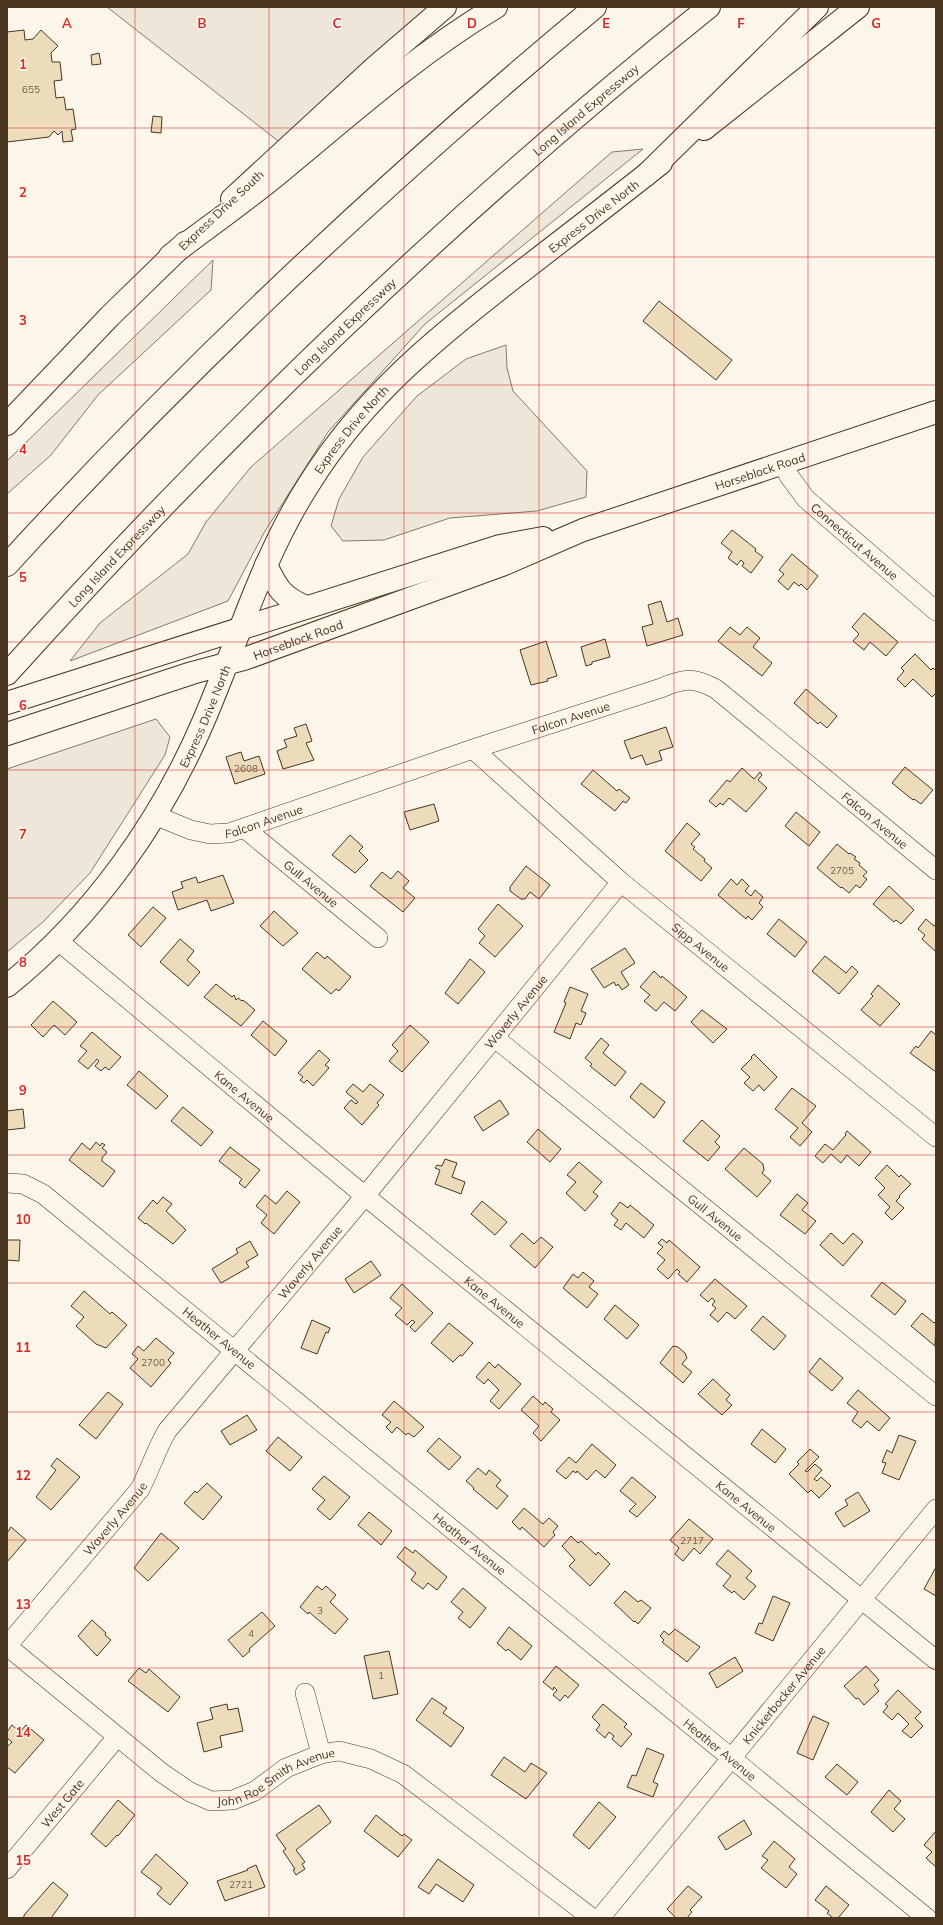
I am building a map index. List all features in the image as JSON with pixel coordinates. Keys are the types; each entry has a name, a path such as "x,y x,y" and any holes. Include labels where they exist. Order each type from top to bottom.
{"main road":[{"name":"Express Drive South","path":"7,424 60,367 170,256 374,68 445,7"},
{"path":"170,256 283,170 392,79 465,25 496,7"},
{"path":"7,565 184,380 271,296 447,133 595,7"},
{"name":"Long Island Expressway","path":"7,674 78,595 160,509 328,341 503,181 593,103 710,7"},
{"path":"646,175 816,7"},
{"name":"Express Drive North","path":"7,986 57,940 84,912 110,879 154,815 189,753 266,565 284,527 308,485 344,433 378,394 439,337 858,7"},
{"name":"Horseblock Road","path":"14,732 226,663 244,659 495,568 583,530 936,412"},
{"name":"Horseblock Road","path":"7,703 500,546 583,530"},
{"path":"266,565 278,589 292,601 306,607"}],"street":[{"name":"Connecticut Avenue","path":"784,464 789,476 806,499 936,611"},
{"name":"Falcon Avenue","path":"154,815 191,830 210,834 229,833 473,748 661,688 678,681 701,681 716,689 936,870"},
{"name":"Sipp Avenue","path":"473,748 621,882 936,1137"},
{"name":"Gull Avenue","path":"244,828 378,938"},
{"name":"Waverly Avenue","path":"7,1646 140,1489 149,1471 155,1451 166,1431 365,1196 621,882"},
{"name":"Kane Avenue","path":"57,940 365,1196 936,1660"},
{"name":"Gull Avenue","path":"495,1038 936,1396"},
{"name":"Heather Avenue","path":"7,1183 23,1184 43,1194 235,1349 731,1759 927,1918"},
{"name":"Knickerbocker Avenue","path":"600,1918 936,1509"},
{"name":"John Roe Smith Avenue","path":"7,1646 117,1738 162,1773 190,1792 212,1801 233,1800 255,1791 286,1768 320,1754 340,1751 372,1760 403,1774 592,1918"},
{"path":"305,1693 320,1754"},
{"name":"West Gate","path":"7,1869 117,1738"}],"shaded area":[{"path":"107,7 441,7 278,141"},
{"path":"643,149 425,324 328,432 265,531 228,601 70,661 100,623 188,554 206,522 251,467 612,152"},
{"path":"213,260 211,290 98,395 51,455 7,494 7,461"},
{"path":"506,345 507,368 513,391 587,471 586,497 537,511 450,518 384,540 343,541 331,526 339,499 363,457 417,396 466,359"},
{"path":"156,719 170,737 165,755 90,873 43,922 7,952 7,769"}],"building":[{"path":"24,30 25,40 33,39 41,30 58,46 51,53 52,62 60,62 62,80 54,81 56,98 64,97 66,110 73,109 76,129 71,130 73,141 63,142 62,131 58,135 54,131 49,137 7,142 7,32"},
{"path":"99,53 101,64 92,65 91,55"},
{"path":"153,116 162,117 161,133 151,132"},
{"path":"659,301 732,360 716,380 643,321"},
{"path":"732,530 756,549 755,551 763,557 751,573 742,566 744,563 741,560 737,565 728,558 732,552 721,543"},
{"path":"792,554 818,576 807,590 801,584 799,586 794,582 788,590 778,581 784,574 779,570"},
{"path":"661,601 667,622 678,618 683,635 647,646 642,627 653,624 648,605"},
{"path":"864,613 898,642 886,656 870,642 864,650 853,641 859,634 852,627"},
{"path":"730,627 740,635 747,627 760,638 753,647 772,663 762,676 718,641"},
{"path":"605,639 610,657 592,662 592,664 586,666 581,647"},
{"path":"546,641 557,676 547,679 548,681 531,685 520,650"},
{"path":"915,654 931,670 933,668 936,671 936,693 932,697 913,679 905,687 897,679 904,671 901,668"},
{"path":"806,689 837,716 827,728 820,722 818,724 794,703"},
{"path":"306,724 312,741 306,743 314,760 283,769 277,751 287,747 284,740 297,736 294,728"},
{"path":"666,727 673,747 659,751 662,760 646,765 642,755 631,759 624,741"},
{"path":"241,752 244,761 259,756 265,774 235,784 226,757"},
{"path":"905,767 933,790 921,804 914,799 913,800 892,783"},
{"path":"742,768 754,779 760,772 762,775 758,780 767,788 746,812 729,798 723,805 720,803 716,807 709,801 727,780 730,782"},
{"path":"593,770 617,791 619,789 630,798 626,803 623,801 615,811 581,784"},
{"path":"434,804 439,821 410,830 404,812"},
{"path":"796,812 820,832 809,846 785,826"},
{"path":"687,823 700,834 691,844 695,847 693,849 705,859 704,861 712,868 701,881 665,851"},
{"path":"350,835 363,847 359,851 368,860 355,873 332,855"},
{"path":"837,844 849,854 850,853 856,857 854,859 860,863 859,865 867,872 863,876 867,879 860,888 856,885 849,893 817,868"},
{"path":"526,866 550,885 539,899 530,892 525,899 521,899 510,891 510,887"},
{"path":"398,871 409,881 403,888 415,898 403,912 370,886 382,872 391,879"},
{"path":"223,875 234,903 211,911 207,900 178,910 172,892 183,888 181,882 196,877 198,883"},
{"path":"731,879 737,885 742,879 749,886 745,891 751,896 755,890 763,897 759,903 763,907 752,920 748,916 746,919 718,895"},
{"path":"889,886 914,910 901,924 896,920 894,922 873,904"},
{"path":"498,904 523,926 495,957 479,943 485,936 478,929"},
{"path":"153,907 166,918 141,947 128,935"},
{"path":"274,911 298,933 283,946 260,926"},
{"path":"779,919 807,942 795,957 767,934"},
{"path":"926,919 934,926 936,925 936,952 922,939 925,935 918,929"},
{"path":"180,939 194,951 187,960 200,972 188,986 160,962"},
{"path":"625,948 635,963 621,972 629,985 622,990 618,984 616,986 614,982 604,988 591,969"},
{"path":"317,952 325,959 327,956 351,977 339,991 336,989 331,994 302,969"},
{"path":"825,956 846,973 852,966 858,972 839,994 812,971"},
{"path":"470,959 485,972 458,1004 445,993"},
{"path":"654,971 687,997 675,1011 664,1002 656,1011 644,1001 650,995 640,987"},
{"path":"216,984 232,997 234,995 236,1000 238,998 242,1001 243,1000 255,1010 241,1026 204,997"},
{"path":"878,985 900,1004 880,1026 861,1010 873,996 871,994"},
{"path":"570,987 588,994 581,1011 586,1013 581,1025 576,1023 570,1039 554,1032 566,1003 564,1002"},
{"path":"53,1001 77,1022 65,1035 54,1025 43,1037 31,1025"},
{"path":"702,1010 727,1029 713,1043 691,1022"},
{"path":"263,1021 287,1041 275,1056 251,1035"},
{"path":"410,1025 429,1042 402,1072 389,1061 398,1051 392,1045"},
{"path":"931,1031 936,1035 936,1072 910,1053 916,1046 918,1048"},
{"path":"92,1032 121,1057 109,1070 105,1067 101,1071 95,1066 99,1061 97,1059 88,1069 78,1061 87,1051 80,1046"},
{"path":"601,1038 609,1045 603,1053 626,1072 615,1086 590,1066 592,1064 585,1058"},
{"path":"319,1050 330,1060 325,1065 329,1068 313,1086 307,1080 304,1083 300,1080 303,1077 298,1073"},
{"path":"754,1054 777,1077 764,1091 759,1085 753,1091 744,1083 750,1077 741,1069"},
{"path":"139,1071 168,1096 156,1109 127,1085"},
{"path":"641,1083 665,1102 654,1118 630,1097"},
{"path":"353,1084 363,1092 370,1084 384,1095 377,1103 379,1105 362,1125 344,1108 351,1100 356,1104 358,1102 346,1092"},
{"path":"792,1088 816,1106 802,1123 812,1132 800,1146 790,1137 798,1128 775,1109"},
{"path":"500,1100 509,1114 483,1131 474,1117"},
{"path":"183,1107 213,1132 201,1146 171,1121"},
{"path":"23,1109 25,1128 7,1130 7,1111"},
{"path":"702,1120 720,1136 715,1142 720,1147 708,1161 683,1141"},
{"path":"538,1129 561,1149 550,1162 527,1142"},
{"path":"847,1131 871,1152 859,1166 847,1155 841,1163 831,1154 823,1163 815,1156 825,1144 833,1150 846,1135 845,1134"},
{"path":"96,1142 100,1146 102,1143 105,1145 102,1148 107,1152 102,1158 102,1161 115,1171 103,1187 69,1160 82,1143 90,1150"},
{"path":"230,1147 260,1170 245,1188 239,1183 242,1179 219,1161"},
{"path":"744,1148 763,1164 764,1170 762,1173 771,1181 757,1197 725,1169"},
{"path":"445,1159 457,1163 452,1177 465,1182 461,1194 435,1184 440,1170 435,1168 437,1165 442,1166"},
{"path":"579,1162 602,1182 593,1192 598,1196 585,1211 566,1193 576,1182 567,1175"},
{"path":"887,1165 899,1177 901,1175 911,1184 896,1201 904,1208 892,1220 885,1213 890,1207 878,1195 885,1188 875,1178"},
{"path":"287,1191 300,1202 274,1234 261,1223 267,1215 256,1206 265,1195 276,1204"},
{"path":"797,1194 808,1203 802,1210 816,1221 805,1234 780,1215"},
{"path":"163,1197 172,1204 166,1211 186,1230 173,1244 138,1218 153,1200 157,1204"},
{"path":"482,1201 507,1222 495,1235 471,1214"},
{"path":"620,1202 628,1208 630,1205 654,1225 644,1238 626,1223 621,1230 614,1225 618,1220 611,1214"},
{"path":"522,1233 534,1244 541,1237 553,1247 535,1268 510,1246"},
{"path":"831,1233 843,1244 853,1233 863,1242 843,1266 820,1245"},
{"path":"662,1239 667,1243 669,1240 700,1267 687,1282 678,1274 680,1272 677,1269 668,1279 657,1269 665,1260 657,1253 663,1247 658,1243"},
{"path":"7,1240 20,1240 19,1261 7,1260"},
{"path":"250,1241 258,1255 246,1262 249,1267 221,1283 212,1269 238,1253 236,1249"},
{"path":"371,1261 381,1275 354,1293 345,1279"},
{"path":"583,1272 594,1281 589,1287 598,1294 587,1308 563,1288 573,1274 578,1278"},
{"path":"715,1279 747,1306 735,1319 727,1312 718,1322 710,1315 716,1308 712,1305 715,1301 712,1298 708,1302 700,1295"},
{"path":"882,1282 906,1301 895,1315 871,1296"},
{"path":"402,1284 433,1313 415,1332 410,1327 415,1322 412,1320 407,1325 395,1315 402,1308 390,1298"},
{"path":"84,1291 110,1314 112,1312 127,1325 106,1348 96,1344 76,1326 84,1317 71,1306"},
{"path":"615,1305 639,1325 627,1339 604,1319"},
{"path":"922,1313 934,1323 936,1321 935,1346 911,1326"},
{"path":"763,1316 786,1336 774,1350 751,1330"},
{"path":"312,1320 330,1328 328,1333 326,1332 317,1354 301,1348"},
{"path":"449,1323 473,1343 462,1356 460,1355 453,1362 431,1343"},
{"path":"156,1338 174,1353 168,1360 171,1363 151,1387 130,1368 138,1359 132,1354 138,1346 144,1351"},
{"path":"673,1346 678,1347 685,1353 687,1358 682,1364 692,1372 683,1383 660,1363"},
{"path":"820,1358 843,1378 832,1391 809,1372"},
{"path":"489,1362 495,1368 498,1364 521,1384 499,1409 490,1401 499,1390 488,1379 484,1384 476,1377"},
{"path":"713,1379 730,1395 726,1400 732,1405 722,1415 698,1394"},
{"path":"858,1390 890,1418 879,1431 867,1421 861,1428 852,1421 858,1412 847,1403"},
{"path":"108,1392 123,1404 96,1439 79,1425"},
{"path":"533,1396 543,1405 545,1402 553,1409 551,1412 560,1420 541,1441 533,1433 539,1426 521,1410"},
{"path":"394,1401 424,1427 414,1437 408,1433 406,1435 397,1427 392,1433 386,1427 391,1422 382,1415"},
{"path":"247,1415 257,1430 230,1445 221,1431"},
{"path":"762,1429 786,1449 775,1463 751,1444"},
{"path":"899,1435 916,1441 899,1480 882,1473 886,1463 882,1462 887,1450 892,1453"},
{"path":"278,1437 302,1457 290,1471 266,1451"},
{"path":"439,1438 461,1457 449,1470 427,1451"},
{"path":"592,1444 616,1465 605,1478 596,1470 587,1480 577,1471 576,1473 573,1471 566,1479 556,1471 569,1457 576,1463"},
{"path":"810,1449 819,1457 805,1471 807,1472 815,1464 822,1470 814,1479 817,1481 821,1477 831,1486 819,1498 811,1490 808,1493 789,1474 799,1464 797,1462"},
{"path":"57,1458 80,1477 51,1510 36,1497 56,1470 51,1466"},
{"path":"478,1468 486,1475 489,1470 501,1480 496,1486 508,1496 497,1509 473,1489 474,1488 466,1481"},
{"path":"324,1476 350,1497 330,1520 317,1509 325,1500 312,1489"},
{"path":"632,1477 656,1497 637,1517 629,1511 636,1504 620,1491"},
{"path":"207,1483 222,1497 203,1520 184,1503 195,1491 197,1493"},
{"path":"858,1492 870,1511 844,1527 835,1513 848,1505 845,1500"},
{"path":"524,1508 543,1524 549,1518 558,1526 553,1532 555,1535 544,1547 522,1527 520,1530 512,1522"},
{"path":"369,1512 392,1531 381,1545 358,1525"},
{"path":"689,1519 713,1539 700,1554 694,1548 683,1561 675,1554 679,1548 670,1540"},
{"path":"11,1527 26,1540 7,1562 7,1533"},
{"path":"161,1533 179,1548 148,1581 134,1568"},
{"path":"571,1536 578,1543 581,1541 596,1555 598,1552 610,1564 590,1586 569,1566 575,1560 562,1546"},
{"path":"405,1547 413,1553 415,1550 447,1577 437,1590 428,1583 423,1589 411,1580 416,1573 397,1557"},
{"path":"728,1550 752,1571 746,1578 756,1586 744,1600 734,1591 732,1593 723,1586 731,1576 716,1564"},
{"path":"936,1567 936,1596 924,1589"},
{"path":"317,1586 322,1590 326,1586 336,1595 330,1602 348,1619 335,1634 309,1612 308,1614 300,1607"},
{"path":"463,1588 486,1608 470,1628 458,1618 463,1612 451,1602"},
{"path":"625,1591 638,1602 641,1600 651,1608 638,1624 614,1603"},
{"path":"773,1596 790,1603 773,1641 755,1633 759,1623 762,1624"},
{"path":"262,1612 275,1626 249,1649 250,1651 243,1657 228,1640"},
{"path":"92,1620 111,1640 97,1656 78,1636"},
{"path":"509,1627 532,1646 521,1660 508,1649 506,1651 497,1643"},
{"path":"675,1629 700,1647 687,1662 662,1642 664,1640 660,1636 664,1631 669,1635"},
{"path":"389,1651 398,1694 373,1699 364,1656"},
{"path":"735,1657 743,1671 717,1688 709,1673"},
{"path":"556,1666 579,1685 568,1698 565,1695 560,1701 553,1695 557,1690 554,1687 553,1690 543,1682"},
{"path":"866,1666 879,1680 874,1685 879,1691 864,1705 844,1686"},
{"path":"139,1668 146,1673 149,1669 180,1697 168,1712 128,1681"},
{"path":"898,1690 921,1712 915,1718 923,1726 911,1738 902,1731 909,1724 898,1713 892,1720 883,1712 888,1706 885,1704"},
{"path":"432,1698 447,1708 443,1713 464,1728 451,1747 416,1720"},
{"path":"227,1704 228,1710 238,1708 243,1731 220,1736 222,1747 204,1752 197,1723 213,1719 210,1708"},
{"path":"603,1704 627,1724 624,1727 632,1734 621,1747 612,1739 614,1736 609,1732 605,1738 596,1730 600,1725 592,1717"},
{"path":"813,1716 829,1723 813,1760 797,1753"},
{"path":"12,1725 20,1732 26,1725 44,1740 15,1773 7,1767 7,1747 12,1742 7,1738 7,1732"},
{"path":"647,1748 664,1755 653,1782 658,1784 653,1797 627,1787 632,1775 636,1776"},
{"path":"504,1757 525,1772 531,1763 547,1773 526,1799 491,1775"},
{"path":"837,1764 858,1782 847,1795 825,1777"},
{"path":"889,1790 901,1801 894,1809 905,1819 893,1832 871,1812"},
{"path":"118,1800 135,1815 118,1836 117,1835 106,1847 91,1834"},
{"path":"599,1802 616,1817 589,1849 573,1835"},
{"path":"319,1805 331,1822 296,1850 305,1862 302,1864 305,1869 296,1875 293,1870 295,1869 283,1851 286,1849 276,1835"},
{"path":"376,1815 402,1836 404,1834 412,1840 398,1857 364,1831"},
{"path":"744,1820 752,1834 726,1850 718,1837"},
{"path":"936,1831 936,1867 926,1858 932,1852 924,1845"},
{"path":"774,1841 795,1859 789,1867 797,1874 786,1888 761,1868 768,1860 762,1856"},
{"path":"156,1854 188,1883 170,1905 157,1894 162,1888 141,1872"},
{"path":"438,1859 474,1885 463,1902 436,1884 429,1894 418,1887"},
{"path":"256,1865 265,1887 225,1901 217,1881 248,1870 247,1869"},
{"path":"53,1882 68,1895 51,1918 23,1918 25,1914"},
{"path":"688,1886 702,1897 690,1910 692,1912 687,1918 676,1918 667,1909"},
{"path":"826,1886 849,1905 838,1918 833,1918 827,1913 829,1911 815,1900"}]}
